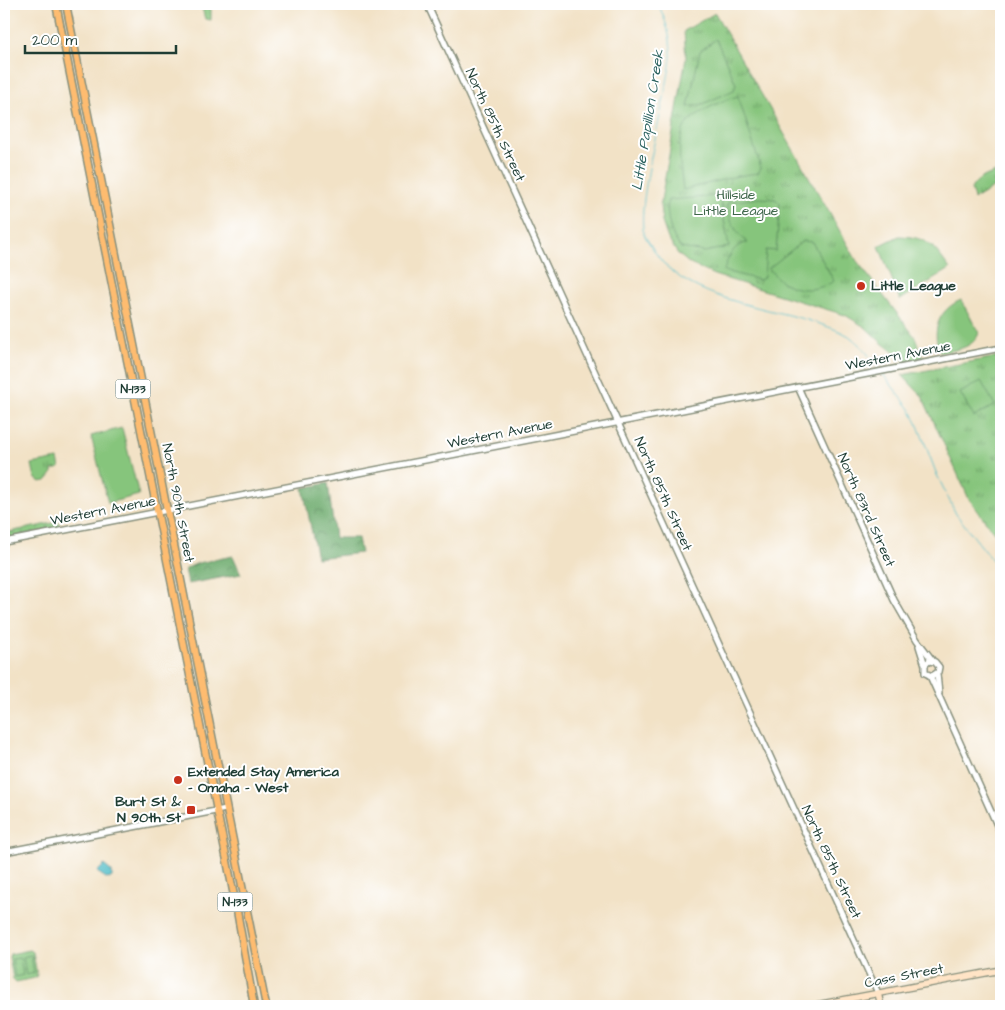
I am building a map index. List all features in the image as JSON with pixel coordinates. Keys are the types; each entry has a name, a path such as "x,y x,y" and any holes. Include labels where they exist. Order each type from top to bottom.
{"main road":[{"name":"North 90th Street","path":"56,4 217,811 254,1006"},
{"name":"North 90th Street","path":"66,4 266,1006"},
{"name":"Cass Street","path":"811,1006 1001,970"},
{"path":"878,994 881,1006"}],"street":[{"name":"North 85th Street","path":"426,4 878,994"},
{"name":"Western Avenue","path":"4,542 1001,348"},
{"name":"North 83rd Street","path":"798,387 894,600 917,640 933,661"},
{"name":"North 83rd Street","path":"917,640 925,665"},
{"path":"939,696 937,674 939,666 933,661 928,662 925,665 925,673 930,676 1001,834"},
{"path":"930,676 937,674"},
{"path":"4,852 226,809"}],"green space":[{"path":"189,4 206,4 211,9 211,20 205,19 202,8 191,9"},
{"name":"Hillside Little League","path":"715,13 857,261 915,337 923,358 906,362 865,327 845,315 714,275 690,264 678,254 668,239 662,222 660,206 686,58 684,31"},
{"path":"716,39 736,84 734,90 703,104 688,107 700,51"},
{"path":"738,96 761,168 758,173 737,176 683,190 680,142 684,128 700,113 716,104"},
{"path":"1001,170 1001,183 974,199 971,189 974,185 984,177"},
{"path":"717,196 720,198 729,247 704,252 681,248 674,237 670,225 668,200"},
{"path":"759,198 775,199 780,203 776,251 766,250 764,277 760,280 724,271 729,257 735,249 748,243 733,225 729,214 728,202"},
{"path":"899,236 917,238 929,244 950,269 900,300 879,246"},
{"path":"803,241 812,242 834,281 816,288 807,289 790,286 775,276 769,268"},
{"path":"961,300 979,333 968,346 940,353 936,337 938,322 947,309"},
{"path":"1001,356 1001,542 969,499 922,396 902,375"},
{"path":"981,381 995,405 974,417 960,393"},
{"path":"122,428 139,495 108,503 91,436"},
{"path":"58,459 60,468 52,470 52,474 46,481 40,482 35,478 32,464"},
{"path":"328,483 335,538 358,538 361,553 317,558 303,488"},
{"path":"58,522 60,525 58,528 4,539 4,533"},
{"path":"233,556 241,574 188,584 185,569 198,563"},
{"path":"30,950 33,952 37,975 35,978 16,982 13,979 10,954"},
{"path":"31,955 34,973 26,975 23,957"},
{"path":"20,958 23,975 15,977 12,959"}],"water":[{"path":"104,865 112,872 112,877 109,879 97,872"}],"waterway":[{"name":"Little Papillion Creek","path":"658,4 668,29 671,55 643,205 643,225 646,238 666,266 698,288 737,302 817,323 841,332 858,343 879,369"},
{"name":"Little Papillion Creek","path":"882,373 910,409 937,475 956,514 1001,571"}],"place":[{"name":"Little League","path":"861,286"},
{"name":"Extended Stay America - Omaha - West","path":"178,780"},
{"name":"Burt St & N 90th St","path":"191,810"}]}
